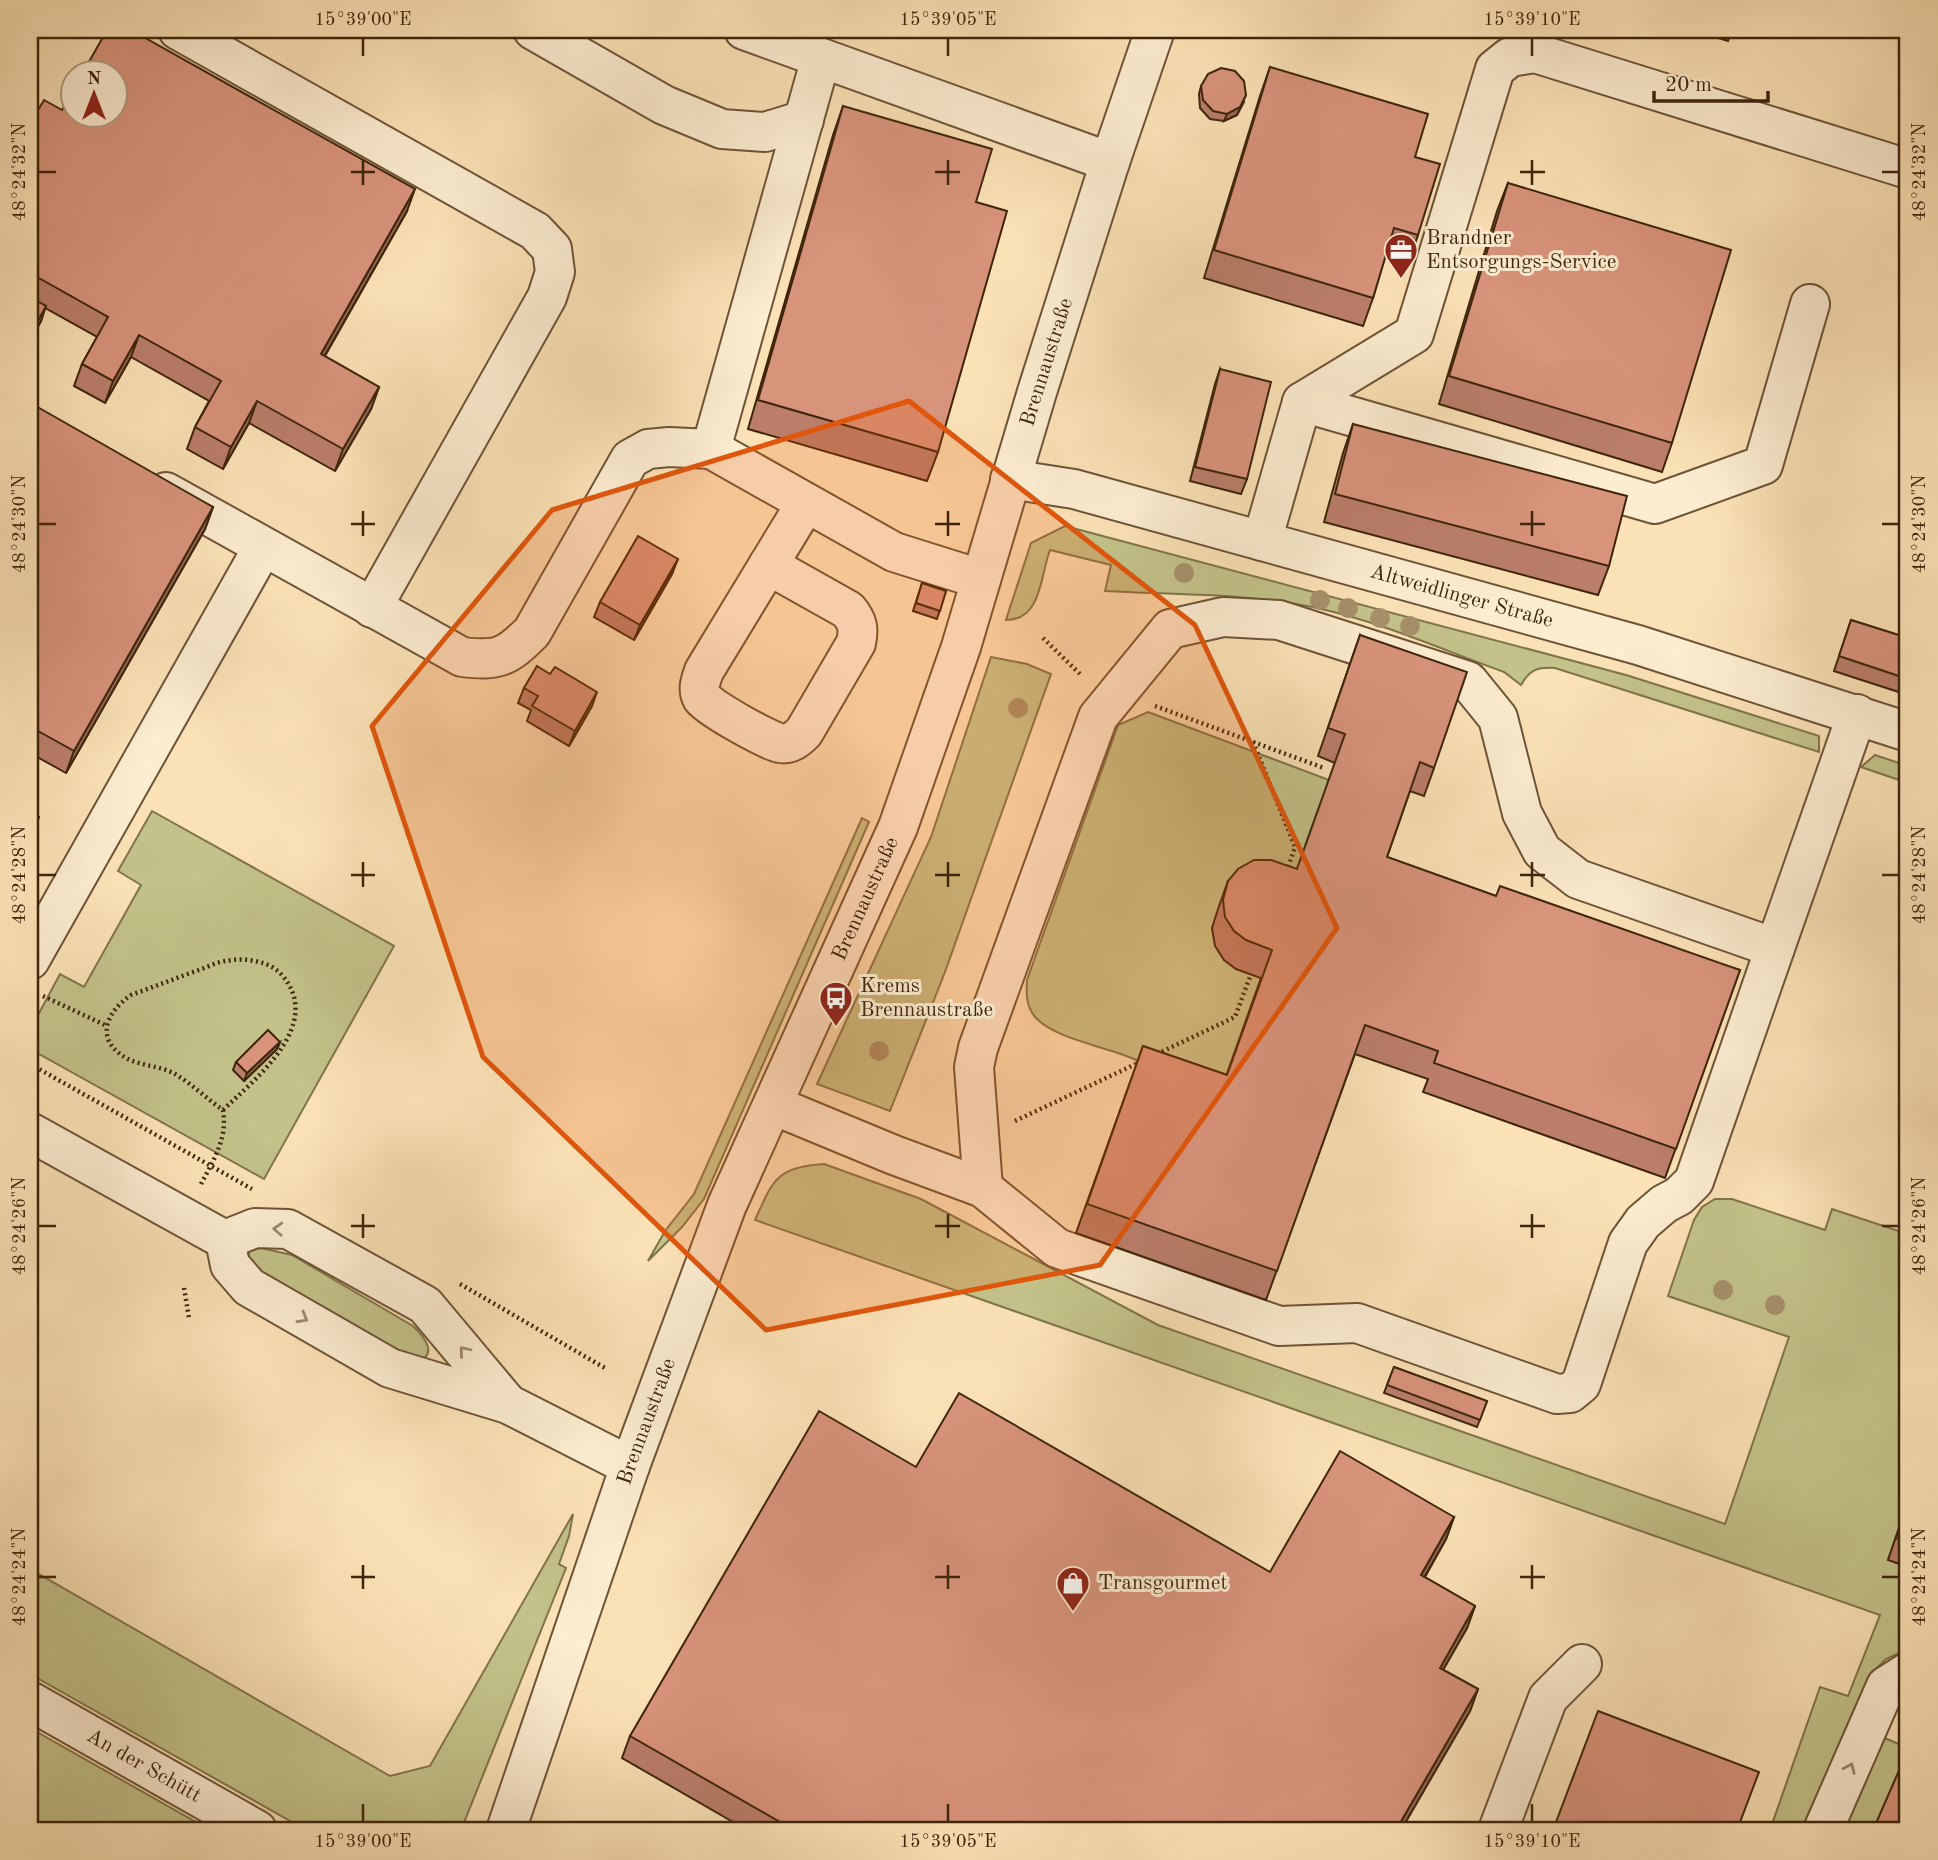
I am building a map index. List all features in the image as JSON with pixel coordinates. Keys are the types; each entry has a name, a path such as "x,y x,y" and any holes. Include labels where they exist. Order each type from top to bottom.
{"street":[{"path":"178,30 535,231 552,249 555,272 547,297 372,608"},
{"path":"533,30 664,105 722,129 765,132 804,120"},
{"path":"744,30 1110,162"},
{"name":"Brennaustraße","path":"506,1830 630,1466 727,1205 898,827 961,647 1010,480 1110,162 1156,30"},
{"path":"1262,541 1302,402 1414,334 1495,69 1510,57 1535,53 1908,169"},
{"path":"711,449 821,58"},
{"path":"1302,402 1655,503 1763,465 1810,304"},
{"path":"135,475 462,657 489,660 513,651 532,632 629,459 648,449 711,449 894,552 980,579"},
{"name":"Altweidlinger Straße","path":"1010,480 1074,489 1638,645 1908,732"},
{"path":"768,565 848,610 856,620 859,631 856,643 804,732 795,741 782,744 710,705 701,696 699,684 704,671 768,565 806,503"},
{"path":"30,960 263,547"},
{"path":"984,1188 974,1068 978,1048 1098,717 1170,629 1223,617 1279,620 1468,681 1498,718 1522,813 1542,850 1578,879 1775,948"},
{"path":"773,1105 894,1155 984,1188 1057,1248 1279,1326 1357,1324 1557,1394 1570,1393 1581,1384 1628,1243 1643,1222 1664,1204 1679,1196 1694,1181 1857,714"},
{"path":"30,1132 225,1240 230,1265 249,1287 390,1368 508,1404 630,1466"},
{"path":"225,1240 255,1228 288,1229 425,1305 508,1404"},
{"path":"1498,1830 1548,1698 1582,1664"},
{"path":"1823,1830 1886,1686 1908,1672"},
{"name":"An der Schütt","path":"30,1701 257,1830"}],"path":[{"path":"1043,638 1083,677 1324,768"},
{"path":"1253,742 1295,847 1283,883"},
{"path":"198,1188 222,1141 225,1123 223,1110 174,1073 129,1059 116,1050 108,1037 106,1025 109,1015 118,1004 131,995 226,961 257,962 274,967 284,977 292,992 295,1010 293,1024 286,1044 275,1060 223,1110"},
{"path":"979,1138 1235,1017 1251,974"},
{"path":"42,995 106,1025"},
{"path":"184,1288 189,1318"},
{"path":"595,1363 605,1368"}],"highlighted area":[{"path":"909,401 1195,625 1337,928 1100,1265 766,1330 483,1057 372,726 552,510"}],"shaded area":[{"path":"1065,526 1626,675 1819,736 1819,752 1555,668 1535,670 1521,685 1504,672 1365,621 1317,608 1238,597 1105,591 1111,565 1050,550 1033,605 1027,613 1018,618 1006,620 1031,543"},
{"path":"991,657 1027,664 1051,674 945,972 890,1111 817,1084 931,837"},
{"path":"1148,712 1329,780 1287,897 1212,928 1218,949 1227,962 1261,978 1216,1103 1125,1055 1070,1038 1046,1026 1037,1019 1028,1001 1027,980 1118,725"},
{"path":"1875,755 1908,766 1908,783 1861,767"},
{"path":"152,811 394,946 264,1179 30,1049 30,1030 60,974 84,987 141,885 118,871"},
{"path":"862,818 869,822 704,1199 682,1227 648,1261 665,1231 694,1194"},
{"path":"824,1164 921,1199 1158,1325 1725,1524 1789,1337 1668,1296 1694,1220 1702,1207 1715,1199 1732,1199 1825,1230 1832,1209 1908,1234 1908,1501 1889,1560 1908,1567 1908,1649 1886,1659 1873,1672 1805,1830 1770,1830 1820,1687 1848,1696 1880,1615 755,1220 778,1178 796,1168"},
{"path":"261,1248 292,1255 413,1326 426,1341 426,1356 414,1363 271,1289 249,1263 249,1251"},
{"path":"573,1514 559,1564 566,1568 461,1830 306,1830 30,1674 30,1569 390,1776 430,1766"},
{"path":"30,1728 210,1830 30,1830"},
{"path":"1880,1736 1908,1748 1908,1754 1875,1830 1839,1830"}],"building":[{"path":"107,30 131,30 415,189 321,354 379,387 343,449 257,401 231,447 195,427 221,381 139,335 113,381 82,364 108,317 30,273 30,122 44,100 60,109 60,130 130,130 130,60 90,60"},
{"path":"1270,67 1428,114 1415,157 1440,164 1418,235 1394,228 1373,298 1214,250"},
{"path":"1221,68 1235,71 1244,81 1246,95 1240,107 1227,114 1213,111 1203,100 1201,86 1208,74"},
{"path":"843,106 992,149 976,202 1007,211 938,452 758,400"},
{"path":"1508,183 1731,250 1672,443 1449,376"},
{"path":"30,297 46,306 34,328 30,326"},
{"path":"1220,369 1271,382 1247,479 1195,467"},
{"path":"34,405 213,507 74,751 38,731 30,745 30,412"},
{"path":"1353,424 1627,496 1609,566 1335,494"},
{"path":"638,536 678,559 640,625 600,602"},
{"path":"922,583 946,591 940,611 916,603"},
{"path":"1851,620 1908,638 1908,679 1839,656"},
{"path":"1360,635 1467,672 1434,768 1420,762 1387,857 1496,896 1500,886 1740,970 1676,1149 1434,1063 1438,1051 1365,1025 1277,1271 1087,1204 1143,1046 1227,1075 1272,950 1246,940 1234,931 1225,917 1223,900 1228,881 1238,869 1254,860 1271,860 1297,869 1345,734 1328,728"},
{"path":"537,666 550,674 555,667 597,692 575,731 532,706 538,696 524,688"},
{"path":"30,812 39,817 30,833"},
{"path":"268,1030 280,1042 247,1073 236,1062"},
{"path":"1394,1367 1487,1401 1480,1420 1387,1385"},
{"name":"Transgourmet","path":"959,1393 1270,1572 1340,1451 1454,1517 1421,1575 1475,1606 1440,1668 1478,1689 1396,1830 794,1830 630,1736 819,1411 916,1467"},
{"path":"1908,1503 1908,1542 1896,1538"},
{"path":"1598,1711 1759,1772 1737,1830 1553,1830"},
{"path":"1908,1750 1908,1830 1873,1830"}],"railway":[{"path":"912,30 934,38"}],"place":[{"name":"Brandner Entsorgungs-Service","path":"1401,280"},
{"name":"Krems Brennaustraße","path":"836,1028"},
{"name":"Transgourmet","path":"1073,1613"}]}
